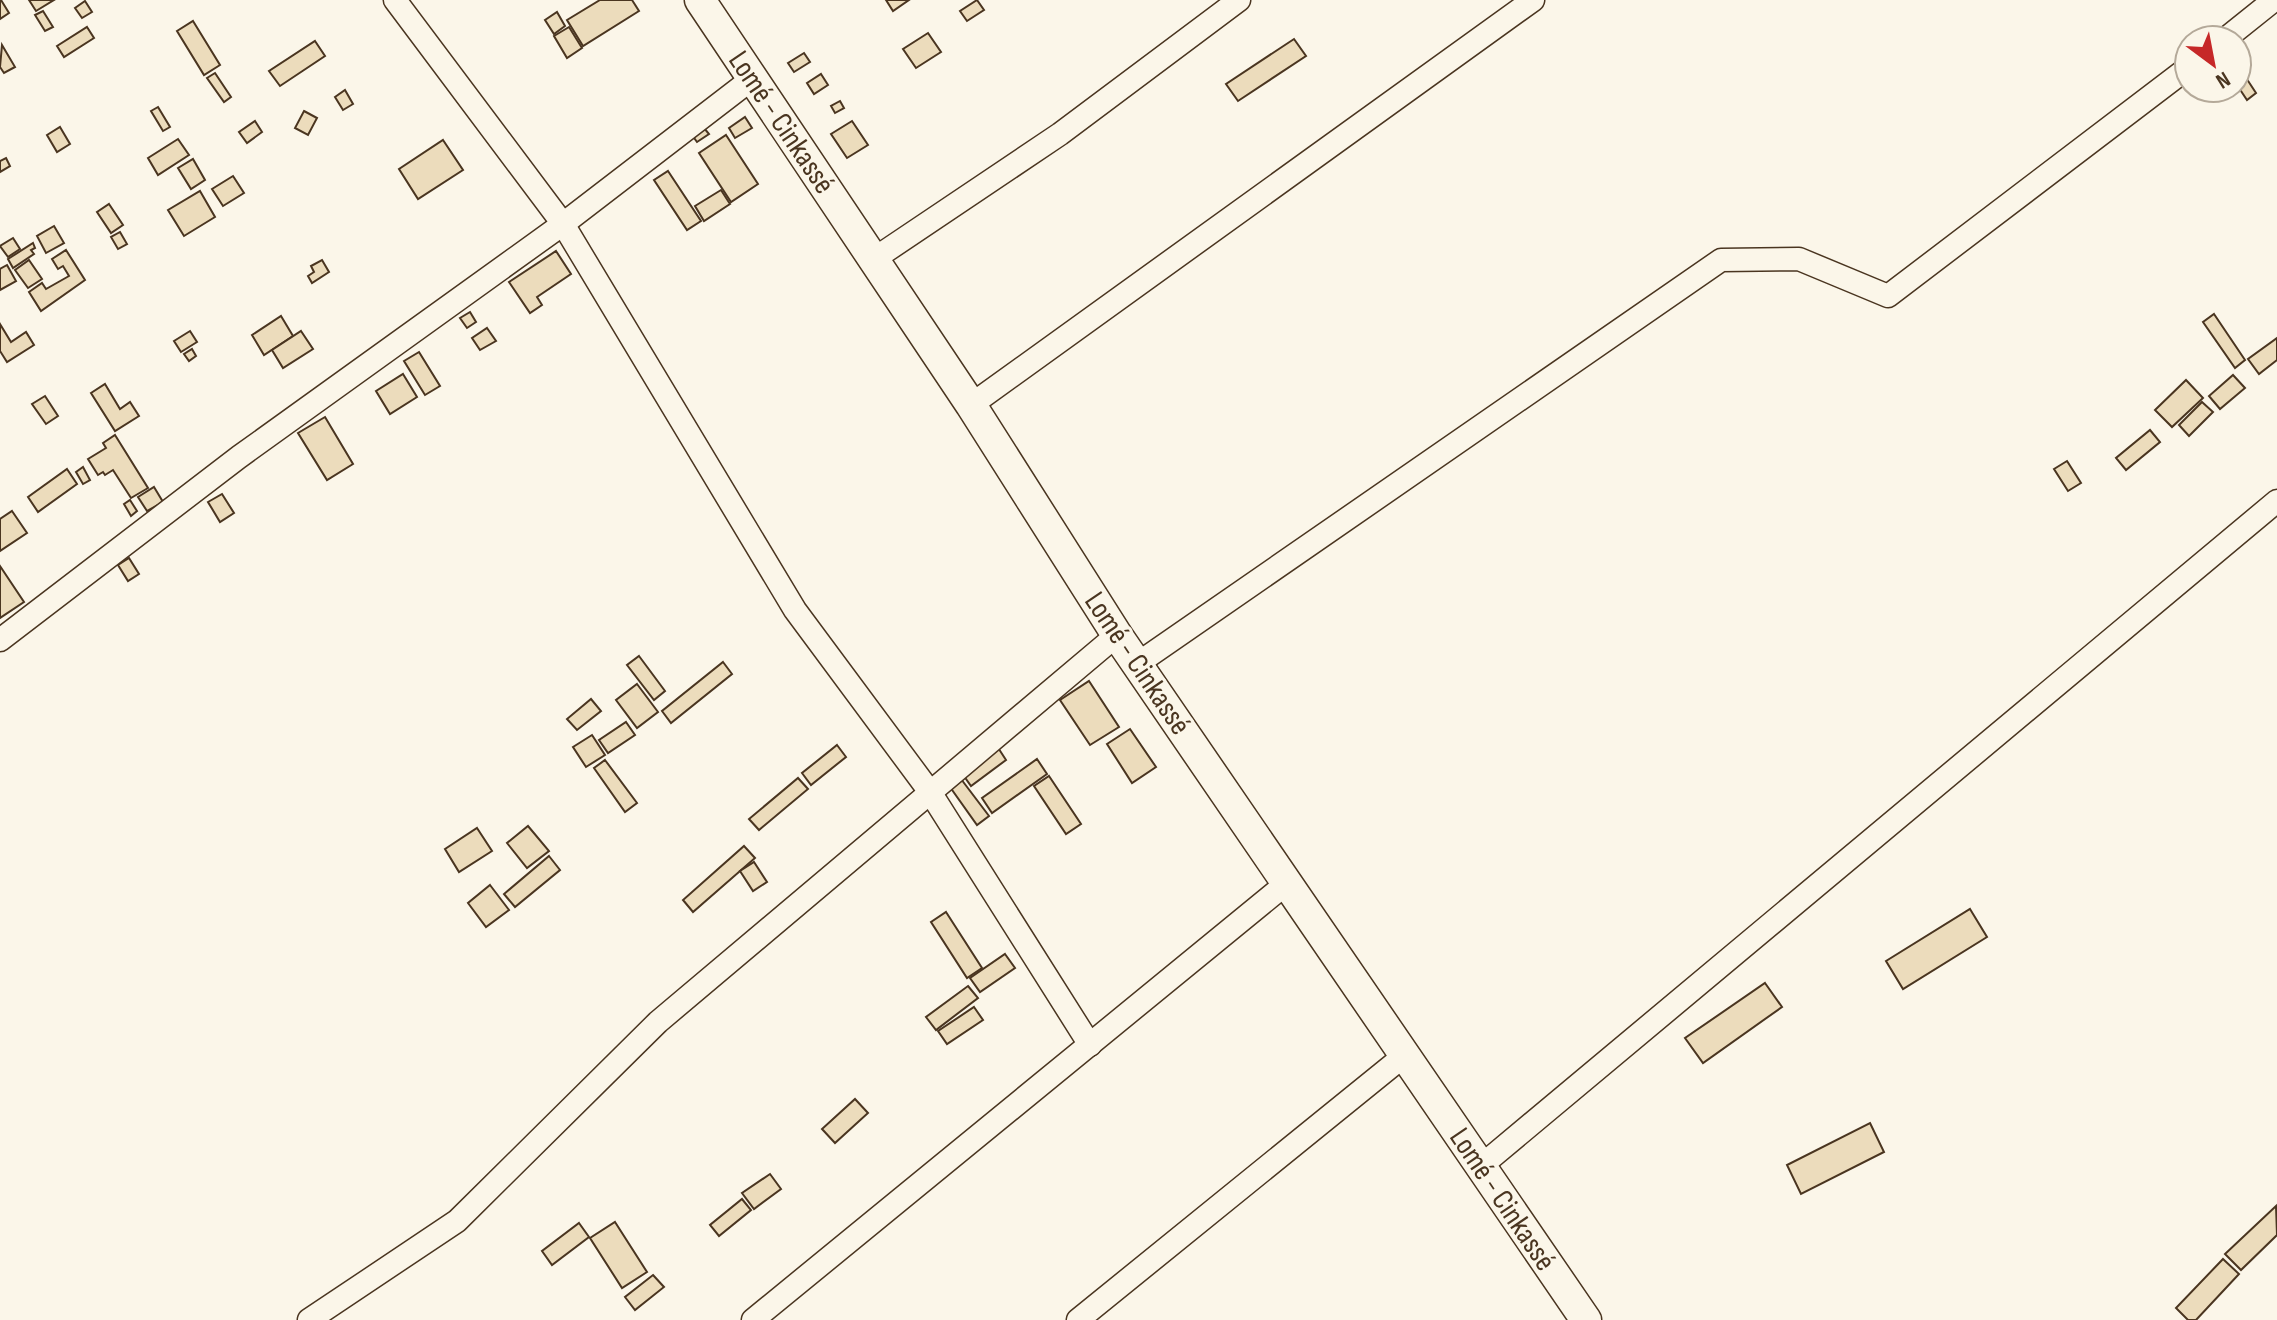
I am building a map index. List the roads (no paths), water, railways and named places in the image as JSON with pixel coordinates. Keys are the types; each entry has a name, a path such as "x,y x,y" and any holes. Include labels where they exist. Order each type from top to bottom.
{"highway":[{"name":"Lomé - Cinkassé","path":"700,0 971,405 1117,635 1586,1320"}],"street":[{"path":"395,0 563,224 795,610 930,792 1090,1045"},
{"path":"874,259 1060,134 1239,0"},
{"path":"971,405 1533,0"},
{"path":"2244,24 2274,0"},
{"path":"0,640 239,457 563,224 753,78"},
{"path":"1137,664 1721,260 1799,259 1888,296 2173,79"},
{"path":"1481,1166 2277,501"},
{"path":"309,1320 457,1221 658,1022 1117,635"},
{"path":"753,1320 1287,883"},
{"path":"1078,1320 1405,1055"}]}
